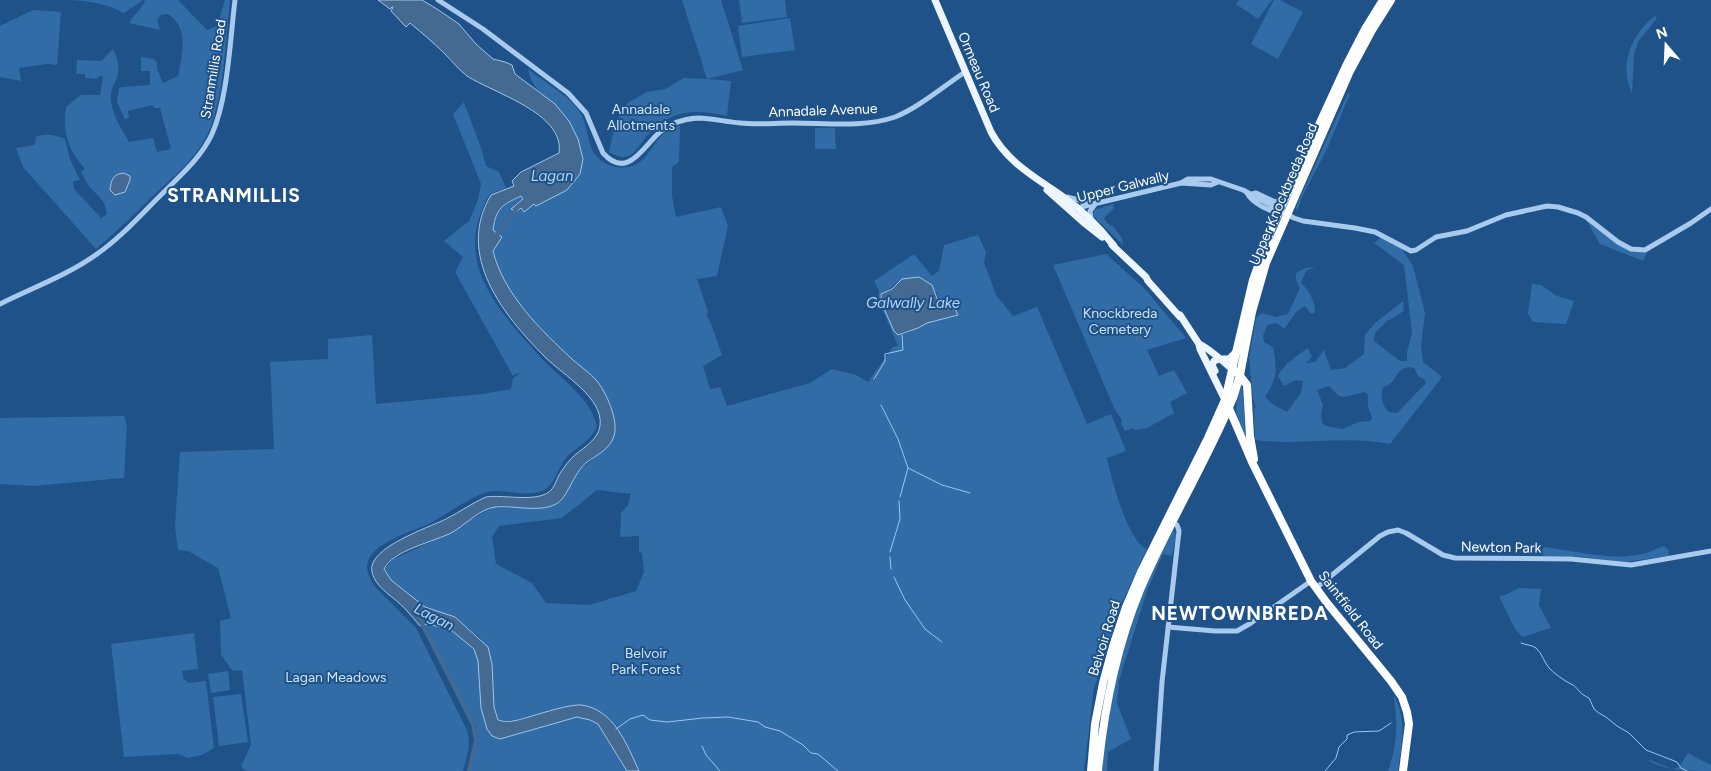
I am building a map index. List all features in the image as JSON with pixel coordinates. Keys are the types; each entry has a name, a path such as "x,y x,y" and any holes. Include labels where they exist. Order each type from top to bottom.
{"highway":[{"name":"Upper Knockbreda Road","path":"1170,521 1225,400 1253,280 1272,227 1295,199 1383,0"},
{"name":"Upper Knockbreda Road","path":"1170,521 1229,409 1240,374 1248,327 1285,198 1347,64 1376,17 1391,0"},
{"path":"1266,242 1305,176"},
{"name":"Saintfield Road","path":"1232,369 1240,374 1248,390 1250,436 1255,466"},
{"name":"Saintfield Road","path":"1225,400 1237,429 1314,584 1402,697 1407,712 1409,730 1403,771"},
{"path":"1220,426 1228,424 1237,429"},
{"name":"Belvoir Road","path":"1090,771 1099,706 1107,666 1116,636 1132,592 1170,521"},
{"name":"Belvoir Road","path":"1098,771 1108,699 1122,640 1170,521"}],"main road":[{"name":"Ormeau Road","path":"934,0 991,132 1004,152"},
{"name":"Saintfield Road","path":"1004,152 1073,209 1091,221 1114,246"},
{"name":"Saintfield Road","path":"1038,181 1060,194 1097,233 1157,285 1177,309 1180,317 1199,344 1199,348 1225,400"},
{"path":"1050,188 1073,209"},
{"name":"Saintfield Road","path":"1199,344 1232,369"},
{"path":"1217,384 1218,379 1212,365 1214,361 1232,358 1236,350"}],"street":[{"name":"Stranmillis Road","path":"0,304 98,254 127,228 198,157 211,137 218,117 224,91 235,0"},
{"name":"Annadale Avenue","path":"438,0 483,29 568,93 586,113 603,153 613,160 625,162 637,157 660,132 674,123 684,120 701,118 739,123 855,123 885,120 902,114 965,72"},
{"path":"955,78 971,84"},
{"name":"Upper Galwally","path":"1073,209 1182,183 1188,179 1205,178 1234,186 1282,213"},
{"path":"1285,198 1275,202 1256,193 1249,193 1250,198 1268,209 1297,219 1375,232 1411,251 1416,250 1436,237 1467,230 1516,213 1547,206 1570,210 1586,217 1618,242 1631,249 1641,251 1656,244 1711,209"},
{"path":"1060,194 1075,200 1094,203 1090,211 1091,221"},
{"path":"1295,199 1293,209 1297,219"},
{"path":"1268,209 1272,218 1272,227"},
{"path":"1156,771 1158,722 1179,531 1178,527 1170,521"},
{"name":"Newton Park","path":"1168,627 1237,631 1314,584 1380,536 1394,531 1406,532 1443,555 1455,558 1563,559 1631,565 1711,551"}],"green space":[{"path":"71,0 143,0 124,13 111,7"},
{"path":"145,0 178,0 207,30 217,26 225,0 230,0 224,67 218,101 209,131 193,157 96,249 23,167 16,148 35,145 36,137 43,135 65,139 70,159 80,180 73,181 74,189 101,218 107,214 103,202 81,172 85,169 70,147 66,133 65,116 66,107 81,95 100,95 103,76 99,76 96,79 85,78 85,74 76,74 77,60 101,61 113,49 119,68 111,93 111,104 117,121 129,142 153,138 157,152 171,149 160,108 155,108 152,105 128,111 129,118 125,119 117,102 121,87 150,85 150,71 141,71 141,57 154,59 163,83 178,76 183,42 182,34 175,20 168,14 161,15 157,20 160,30 129,23"},
{"path":"682,0 721,0 743,70 707,79"},
{"path":"739,0 785,0 787,17 742,23"},
{"path":"1239,0 1272,0 1258,19 1236,4"},
{"path":"1274,0 1280,0 1303,12 1278,59 1251,44"},
{"path":"33,10 61,12 57,65 48,64 19,68 21,81 0,77 0,26"},
{"path":"1655,16 1657,18 1638,42 1634,55 1632,93 1626,72 1627,61 1634,41 1640,31"},
{"path":"790,18 795,50 742,57 738,26"},
{"name":"Belvoir Park Forest","path":"528,69 576,107 583,118 594,153 602,161 613,166 630,167 640,162 663,134 680,125 679,162 672,167 672,196 676,217 721,207 728,226 717,276 697,279 708,312 706,315 722,355 703,366 710,389 720,387 727,406 810,383 832,369 856,375 868,382 893,347 898,346 878,299 879,291 874,281 914,254 932,276 939,271 944,245 978,235 986,252 984,262 996,295 1013,316 1037,307 1087,424 1111,414 1126,451 1107,458 1112,479 1121,508 1133,535 1147,549 1122,603 1094,688 1084,771 639,771 614,724 580,705 525,718 505,721 498,720 494,707 492,664 480,638 455,617 425,607 391,580 384,569 394,559 443,536 487,510 495,507 526,508 563,498 579,470 597,456 604,403 601,386 526,312 505,282 494,253 499,235 493,230 496,217 505,205 522,196 523,199 514,205 517,211 522,209 525,211 534,204 536,205 567,190 555,104 537,90","holes":["919,277 937,293 940,306 943,309 955,309 957,315 927,323 902,335 894,331 880,296 902,279","597,490 631,494 628,505 621,513 620,537 639,536 639,552 642,553 644,572 636,591 589,605 546,603 532,583 496,564 492,537 499,526 562,518"]},
{"name":"Annadale Allotments","path":"684,78 731,81 727,116 698,112 677,115 654,129 631,155 622,157 609,152 615,124 624,107 629,102 647,92 665,89"},
{"path":"1348,93 1350,94 1327,149 1301,199 1297,212 1296,207 1302,193"},
{"name":"Lagan Meadows","path":"464,102 486,166 499,172 506,188 490,194 481,214 476,232 475,250 485,284 494,301 519,333 543,360 583,399 594,416 597,426 591,436 566,458 553,481 546,489 536,493 493,491 478,496 429,524 388,541 374,551 368,561 368,573 376,588 416,628 466,728 469,745 463,771 246,771 241,766 251,745 242,670 233,671 221,655 220,621 231,618 218,568 188,551 178,550 175,526 180,452 274,449 270,362 328,359 328,339 372,335 376,404 483,394 511,389 513,378 519,374 517,373 513,376 455,272 463,257 444,241 469,221 478,200 481,184 453,114"},
{"path":"815,128 835,128 836,149 815,149"},
{"path":"1113,204 1114,208 1104,218 1122,238 1123,245 1093,216 1094,210"},
{"path":"1587,221 1633,251 1647,252 1643,261 1600,244"},
{"path":"1381,237 1402,249 1413,266 1425,313 1421,345 1423,362 1442,377 1390,444 1357,440 1272,442 1255,440 1254,409 1256,407 1253,399 1249,358 1256,318 1262,313 1276,317 1288,314 1300,288 1296,280 1296,273 1305,268 1315,267 1306,271 1301,283 1311,296 1315,312 1311,314 1305,306 1297,311 1284,329 1277,323 1267,325 1263,336 1264,342 1273,347 1275,362 1274,378 1265,397 1272,404 1287,412 1301,393 1303,381 1296,380 1284,386 1278,376 1284,367 1295,357 1308,348 1312,357 1306,363 1315,362 1324,350 1331,370 1345,368 1364,354 1365,335 1375,323 1403,301 1404,311 1387,321 1375,333 1374,341 1400,361 1407,361 1407,352 1412,333 1404,265 1374,243","holes":["1408,367 1414,368 1418,376 1425,380 1426,383 1397,413 1389,412 1384,407 1382,401 1383,387 1391,383 1400,371","1329,386 1339,396 1345,397 1365,392 1368,395 1368,407 1372,418 1370,421 1359,422 1342,429 1326,426 1322,423 1323,405 1317,390"]},
{"name":"Knockbreda Cemetery","path":"1106,254 1144,288 1186,338 1147,350 1159,376 1174,370 1187,393 1170,402 1174,413 1147,428 1135,430 1134,428 1125,431 1121,423 1122,420 1115,410 1053,265"},
{"path":"1532,284 1541,285 1557,296 1574,301 1566,324 1533,322 1528,314"},
{"path":"1240,378 1244,385 1242,386 1246,436 1244,437 1236,409"},
{"path":"124,416 127,426 124,478 33,486 0,484 0,418"},
{"path":"1173,527 1176,535 1172,556 1163,554 1147,591 1119,681 1117,703 1131,739 1108,752 1107,771 1102,771 1110,701 1127,633 1143,589"},
{"path":"1664,546 1669,551 1668,556 1625,562 1573,556 1544,556 1540,552 1544,547 1593,555 1630,556"},
{"path":"1519,588 1541,589 1539,605 1551,628 1522,637 1515,629 1499,596"},
{"path":"420,621 451,630 474,649 500,739 577,717 590,720 598,724 627,771 470,771 477,744 476,726"},
{"path":"194,633 198,669 182,671 183,678 189,683 206,681 214,748 202,755 188,758 178,754 124,757 111,644"},
{"path":"228,671 230,690 211,693 208,674"},
{"path":"241,694 248,742 219,746 213,697"},
{"path":"1393,694 1401,713 1403,732 1398,771 1388,771 1394,751 1396,733"},
{"path":"1688,753 1711,765 1711,771 1673,769 1679,767"},
{"path":"1650,760 1673,769 1663,767 1649,761"}],"water":[{"name":"Lagan","path":"378,0 422,0 437,9 459,24 476,44 493,59 512,65 515,74 555,104 569,121 578,139 583,159 580,174 567,190 536,206 534,204 524,212 521,208 517,211 511,209 523,199 521,196 501,208 496,217 493,230 502,237 493,251 498,267 506,282 525,311 600,385 611,407 615,422 614,436 610,445 582,467 564,496 556,504 542,508 489,508 453,532 415,547 396,557 384,569 391,580 425,607 455,617 488,647 492,664 494,707 498,720 515,721 576,705 592,708 602,713 618,730 630,750 639,771 627,771 598,724 590,720 577,717 500,739 492,736 487,729 481,708 478,661 474,649 451,630 428,624 420,626 402,606 379,586 372,572 373,563 389,547 414,533 446,519 481,499 494,496 531,497 546,494 552,489 569,461 594,439 600,426 600,416 596,406 589,397 545,357 500,303 489,283 481,262 478,240 481,217 491,195 514,186 512,181 521,172 559,153 558,139 551,126 539,116 509,97 467,76 437,46 410,23 406,27 391,11 393,7 390,9"},
{"path":"124,173 130,176 130,180 125,192 115,195 110,190 112,180 115,176"},
{"name":"Galwally Lake","path":"919,277 932,285 943,309 955,309 958,315 927,323 898,335 894,331 881,302 881,294 892,289 902,279"}],"waterway":[{"path":"496,236 517,208"},
{"path":"874,379 885,361 885,354 903,350 902,335"},
{"path":"881,405 898,439 908,468 900,497"},
{"path":"908,468 942,485 970,493"},
{"path":"890,552 900,519 899,501"},
{"path":"890,557 891,569"},
{"path":"894,577 905,600 925,629 942,642"},
{"name":"Lagan","path":"421,622 473,724 476,741 469,771"},
{"path":"1521,643 1536,648 1551,670 1589,698 1594,709 1629,733 1646,750 1677,762 1681,768 1687,771"},
{"path":"616,729 630,719 643,715 650,720 667,722 728,717 758,722 765,727 780,731 803,745 811,753 818,754 838,771"},
{"path":"1325,771 1336,758 1339,747 1347,739 1347,735 1354,732 1379,731 1391,723"},
{"path":"702,746 706,755 720,771"}],"district":[{"name":"STRANMILLIS","path":"234,195"},
{"name":"NEWTOWNBREDA","path":"1240,613"}]}
